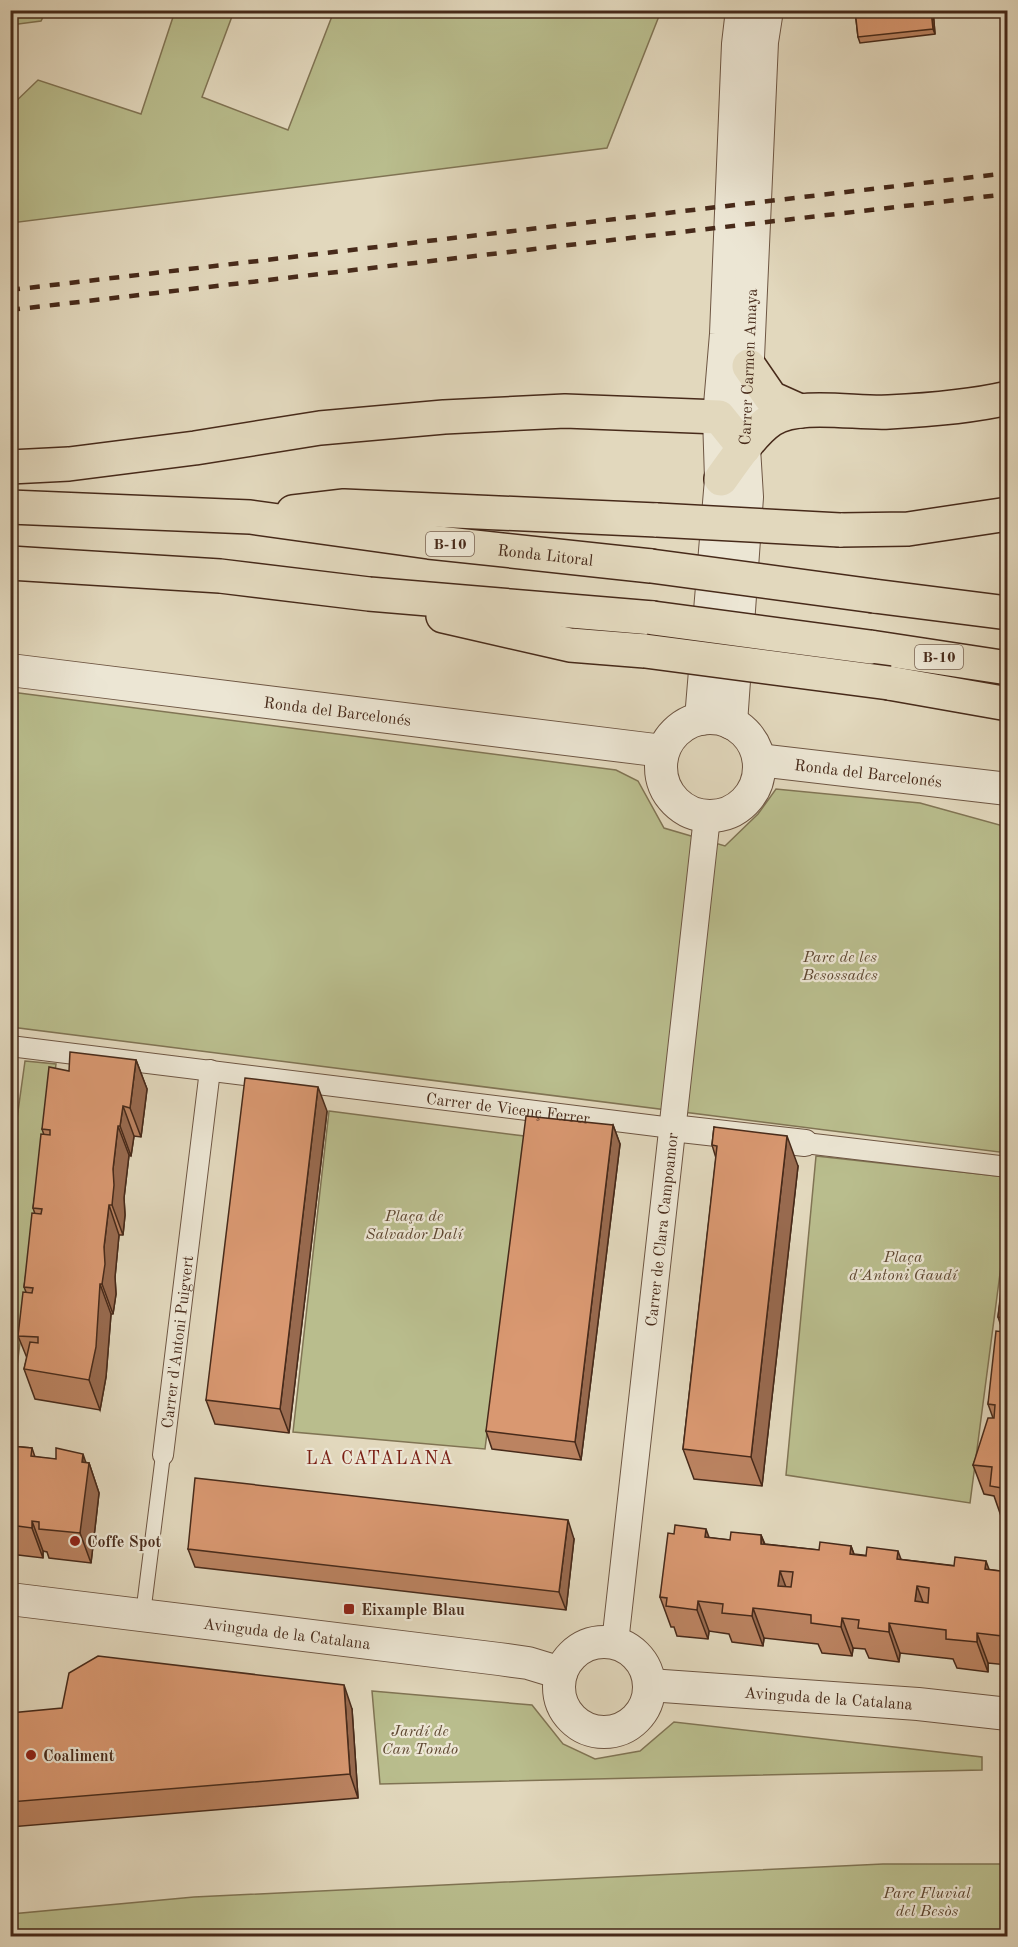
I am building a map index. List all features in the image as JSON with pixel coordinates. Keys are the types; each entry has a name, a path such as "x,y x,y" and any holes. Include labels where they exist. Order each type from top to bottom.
{"highway":[{"path":"749,366 771,398 800,411"},
{"path":"721,479 744,448 772,420 800,411 888,412 977,405 1008,398"},
{"path":"10,467 69,464 195,448 320,428 444,417 565,411 719,417 744,448"},
{"path":"250,517 344,506 840,530 908,529 1008,514"},
{"name":"Ronda Litoral","path":"10,507 250,517 429,542 651,566 1008,613"},
{"name":"B-10","path":"10,563 220,576 369,594 653,618 870,646 1008,668"},
{"path":"369,594 464,622 570,645 645,651 889,683 1008,704"}],"street":[{"name":"Carrer Carmen Amaya","path":"701,719 721,479 719,417 726,334 738,44 742,10"},
{"name":"Carrer Carmen Amaya","path":"731,723 747,497 744,448 762,42 767,10"},
{"name":"Ronda del Barcelonés","path":"10,670 663,751"},
{"path":"701,719 731,723 751,739 759,760 758,778 751,795 736,808 707,817 680,806 667,792 661,775 663,751 675,732 688,723 701,719"},
{"name":"Ronda del Barcelonés","path":"759,760 1008,789"},
{"name":"Ronda del Barcelonés","path":"976,787 1008,800"},
{"name":"Carrer de Clara Campoamor","path":"615,1643 707,817"},
{"name":"Carrer de Vicenç Ferrer","path":"10,1046 1008,1167"},
{"name":"Carrer d'Antoni Puigvert","path":"163,1455 210,1070"},
{"name":"Avinguda de la Catalana","path":"10,1599 499,1659 528,1663 561,1673"},
{"path":"601,1642 615,1643 628,1648 639,1658 647,1671 649,1685 647,1701 640,1714 628,1725 614,1730 598,1731 583,1727 571,1717 563,1704 559,1689 561,1673 567,1661 588,1645 601,1642"},
{"name":"Avinguda de la Catalana","path":"649,1685 918,1704 1008,1714"}],"lane":[{"name":"Carrer d'Antoni Puigvert","path":"143,1614 163,1455"}],"green space":[{"path":"10,11 46,11 41,21 11,25"},
{"path":"175,11 234,11 202,97 288,130 334,11 661,11 607,148 11,223 11,106 38,80 141,114"},
{"name":"Parc de les Besossades","path":"11,692 616,770 638,781 664,828 725,846 758,814 776,789 920,803 1007,827 1007,1153 11,1027"},
{"path":"25,1061 56,1064 17,1366 11,1365 10,1169"},
{"name":"Plaça de Salvador Dalí","path":"329,1111 524,1136 485,1449 293,1432"},
{"name":"Plaça d'Antoni Gaudí","path":"816,1156 1007,1177 1007,1220 970,1503 786,1475"},
{"name":"Jardí de Can Tondo","path":"372,1691 532,1705 563,1744 595,1759 640,1751 674,1722 982,1757 982,1770 380,1784"},
{"name":"Parc Fluvial del Besòs","path":"883,1864 1007,1864 1007,1936 11,1936 11,1914 194,1897"}],"building":[{"path":"855,10 931,10 933,29 858,37"},
{"path":"70,1052 136,1060 130,1108 123,1106 120,1126 118,1126 112,1205 109,1205 104,1247 105,1264 102,1284 100,1284 96,1347 89,1380 24,1369 30,1342 38,1343 38,1337 18,1336 23,1292 32,1293 33,1288 24,1287 32,1213 41,1214 42,1209 33,1208 41,1134 50,1135 50,1130 42,1129 49,1067 69,1071"},
{"path":"245,1078 318,1087 280,1409 206,1400"},
{"path":"526,1116 613,1125 575,1442 486,1431"},
{"path":"714,1127 787,1136 751,1457 683,1449 717,1146 712,1145"},
{"path":"1006,1182 1008,1182 1008,1208"},
{"path":"1006,1245 1008,1245 1008,1489 990,1486 992,1467 973,1465 988,1418 994,1418 995,1405 988,1404 996,1331 1004,1332 1005,1318 998,1317"},
{"path":"10,1446 32,1448 31,1456 56,1459 56,1448 83,1454 82,1462 89,1463 80,1533 39,1529 39,1522 32,1521 32,1528 10,1525"},
{"path":"195,1478 568,1520 559,1592 188,1549"},
{"path":"675,1525 706,1529 705,1537 730,1540 731,1532 761,1535 761,1544 819,1550 820,1542 851,1546 850,1554 866,1556 867,1547 898,1551 897,1559 954,1566 955,1557 986,1561 985,1569 1008,1572 1008,1645 1001,1645 1002,1636 977,1633 977,1642 946,1639 946,1630 889,1623 889,1632 858,1628 859,1620 842,1618 841,1627 811,1623 811,1615 753,1608 752,1616 722,1613 723,1604 698,1601 697,1610 666,1606 667,1598 660,1597 668,1533 674,1534","holes":["780,1571 793,1572 791,1587 778,1586","917,1586 929,1588 928,1603 915,1601"]},
{"path":"98,1656 344,1685 350,1774 10,1802 10,1713 62,1708 69,1673"}],"railway":[{"path":"10,290 1008,173"},
{"path":"10,310 1008,194"}],"place":[{"name":"Coffe Spot","path":"75,1541"},
{"name":"Eixample Blau","path":"349,1609"},
{"name":"Coaliment","path":"31,1755"}],"district":[{"name":"LA CATALANA","path":"380,1458"}]}
